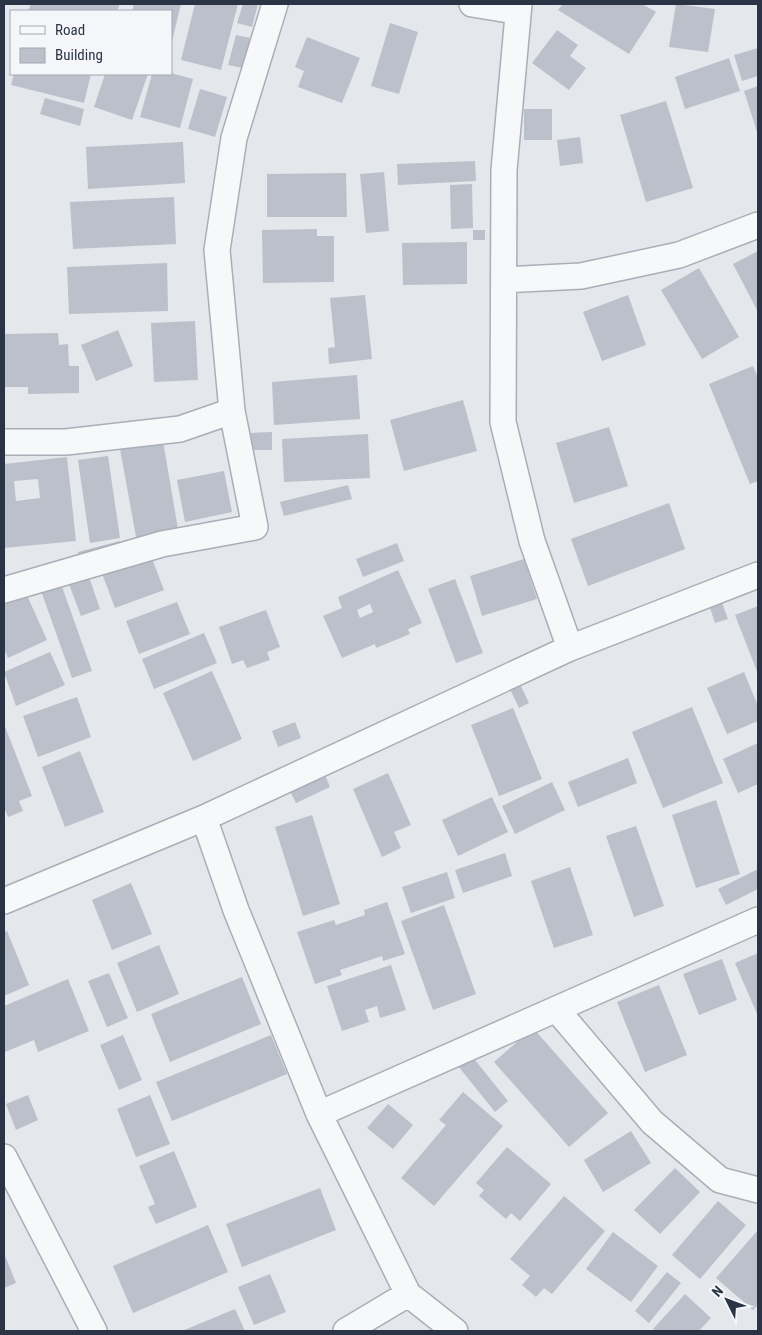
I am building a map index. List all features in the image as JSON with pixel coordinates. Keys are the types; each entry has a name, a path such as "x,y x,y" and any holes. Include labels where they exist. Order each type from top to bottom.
{"street":[{"path":"4,590 162,544 255,527 232,411 217,250 234,138 275,4"},
{"path":"472,4 518,8 504,170 503,422 532,540 570,648"},
{"path":"504,280 581,276 661,259 679,255 758,225"},
{"path":"4,442 66,442 180,429 232,411"},
{"path":"4,900 204,818 570,648 758,574"},
{"path":"204,818 236,910 319,1114 408,1294 455,1331"},
{"path":"319,1114 758,920"},
{"path":"557,1010 652,1122 720,1180 758,1190"},
{"path":"4,1157 94,1331"},
{"path":"346,1331 408,1294"}],"building":[{"path":"31,4 120,4 117,10 28,10"},
{"path":"134,4 181,4 172,41 172,10 132,10"},
{"path":"195,4 238,4 221,70 181,60"},
{"path":"243,4 258,4 252,27 237,23"},
{"path":"563,4 642,4 656,12 629,54 558,10"},
{"path":"676,4 715,9 708,52 669,47"},
{"path":"390,23 418,32 399,94 371,86"},
{"path":"557,30 578,45 570,56 586,68 569,90 532,63"},
{"path":"236,35 250,38 243,68 228,65"},
{"path":"307,37 360,58 342,103 298,87 304,71 295,67"},
{"path":"758,48 758,76 742,81 734,55"},
{"path":"729,58 740,91 685,109 675,77"},
{"path":"172,73 193,79 180,128 140,117 152,75 172,75"},
{"path":"14,75 91,75 84,103 11,85"},
{"path":"105,75 148,75 132,120 94,107"},
{"path":"758,86 758,135 744,91"},
{"path":"200,89 227,97 215,137 188,129"},
{"path":"45,98 84,109 80,126 40,114"},
{"path":"666,101 693,188 646,202 620,115"},
{"path":"524,109 552,109 552,140 524,140"},
{"path":"580,137 583,163 560,166 557,140"},
{"path":"183,142 185,183 88,189 86,147"},
{"path":"475,161 476,181 398,185 397,164"},
{"path":"384,172 389,231 366,233 360,174"},
{"path":"346,173 347,217 267,217 267,174"},
{"path":"472,184 473,228 451,229 450,185"},
{"path":"174,197 176,244 73,249 70,202"},
{"path":"317,229 317,236 334,236 334,282 263,283 262,230"},
{"path":"473,230 485,230 485,240 473,240"},
{"path":"467,242 467,284 403,285 402,243"},
{"path":"758,251 758,312 733,264"},
{"path":"167,263 168,311 69,314 67,267"},
{"path":"699,268 739,337 702,359 661,290"},
{"path":"365,295 372,359 329,364 328,348 335,347 330,298"},
{"path":"628,295 646,345 602,361 583,312"},
{"path":"195,321 198,380 154,382 151,323"},
{"path":"118,330 133,366 96,381 81,345"},
{"path":"58,333 59,345 68,344 69,366 79,366 79,393 28,394 28,387 4,387 4,334"},
{"path":"753,366 758,378 758,481 750,484 709,384"},
{"path":"357,375 360,419 274,425 272,382"},
{"path":"463,400 477,451 404,471 390,420"},
{"path":"609,427 628,486 574,503 556,443"},
{"path":"272,432 272,450 252,450 251,433"},
{"path":"368,434 370,478 284,482 282,439"},
{"path":"163,441 179,535 137,542 120,449"},
{"path":"108,456 120,538 90,543 78,460"},
{"path":"67,457 76,541 4,548 4,464","holes":["38,479 40,498 16,501 14,481"]},
{"path":"224,471 232,512 185,522 177,480"},
{"path":"348,485 352,499 284,516 280,502"},
{"path":"669,503 685,549 588,586 571,539"},
{"path":"120,541 123,552 81,563 78,552"},
{"path":"397,543 404,561 363,577 356,559"},
{"path":"150,553 164,590 115,608 101,571"},
{"path":"524,559 537,599 482,616 470,576"},
{"path":"398,570 422,623 408,629 410,634 376,648 375,644 342,658 323,616 342,608 338,597","holes":["370,604 373,612 360,618 357,610"]},
{"path":"87,571 100,609 81,616 67,579"},
{"path":"455,579 483,653 456,663 428,589"},
{"path":"60,581 92,671 72,678 40,588"},
{"path":"26,593 47,640 8,658 4,649 4,604"},
{"path":"721,600 728,619 715,623 709,605"},
{"path":"177,602 190,634 139,654 126,621"},
{"path":"758,606 758,674 735,615"},
{"path":"266,610 280,647 267,652 270,660 247,668 243,660 232,664 219,627"},
{"path":"204,633 217,663 154,689 142,659"},
{"path":"50,652 65,685 16,706 4,672"},
{"path":"212,671 242,739 193,761 163,693"},
{"path":"744,672 758,706 758,721 727,734 707,688"},
{"path":"519,682 529,703 519,708 509,687"},
{"path":"77,697 91,737 38,757 23,716"},
{"path":"692,707 723,783 663,808 632,732"},
{"path":"513,708 542,779 499,796 471,725"},
{"path":"295,722 301,738 278,747 272,731"},
{"path":"4,724 32,796 19,801 23,811 8,817 4,807"},
{"path":"758,743 758,784 738,793 723,759"},
{"path":"80,751 104,812 65,827 42,767"},
{"path":"628,758 637,783 578,807 568,782"},
{"path":"323,770 330,787 296,803 288,787"},
{"path":"388,773 411,825 394,832 401,848 382,857 353,789"},
{"path":"552,782 565,810 515,834 502,806"},
{"path":"492,797 508,832 458,856 442,820"},
{"path":"716,800 740,874 696,888 672,815"},
{"path":"312,815 340,904 303,916 275,827"},
{"path":"636,826 664,906 634,917 606,836"},
{"path":"505,853 512,876 463,893 455,870"},
{"path":"570,867 593,935 554,948 531,881"},
{"path":"758,869 758,889 726,905 718,889"},
{"path":"447,872 455,898 411,913 402,887"},
{"path":"131,883 152,934 112,950 92,900"},
{"path":"387,902 405,954 383,961 382,956 340,970 342,975 315,984 297,932 334,920 336,925 365,915 364,910"},
{"path":"444,905 476,994 433,1010 401,921"},
{"path":"7,931 29,985 4,996 4,932"},
{"path":"159,945 179,994 137,1012 117,963"},
{"path":"758,953 758,1016 735,963"},
{"path":"722,959 737,1000 699,1015 683,974"},
{"path":"391,965 406,1010 380,1018 377,1006 365,1010 369,1022 342,1031 327,986"},
{"path":"109,973 128,1018 107,1027 88,981"},
{"path":"242,977 261,1024 170,1062 151,1014"},
{"path":"68,979 89,1031 38,1052 34,1040 5,1052 4,1006"},
{"path":"659,985 687,1055 645,1072 617,1002"},
{"path":"533,1028 608,1113 569,1147 494,1062"},
{"path":"123,1035 142,1080 119,1090 100,1045"},
{"path":"271,1035 287,1074 172,1121 156,1082"},
{"path":"471,1055 508,1101 495,1112 458,1066"},
{"path":"463,1092 503,1126 434,1206 401,1178 446,1125 439,1120"},
{"path":"28,1095 38,1120 16,1130 6,1104"},
{"path":"150,1095 170,1144 136,1157 117,1109"},
{"path":"388,1104 413,1125 393,1149 367,1128"},
{"path":"631,1131 651,1163 603,1192 584,1160"},
{"path":"507,1147 551,1184 520,1221 511,1213 506,1219 479,1196 484,1190 476,1183"},
{"path":"174,1151 197,1207 156,1224 148,1207 155,1204 139,1166"},
{"path":"675,1168 700,1192 660,1234 634,1210"},
{"path":"320,1188 336,1230 242,1267 226,1224"},
{"path":"564,1196 605,1231 552,1294 544,1288 536,1297 522,1285 530,1276 510,1259"},
{"path":"718,1201 746,1225 700,1279 672,1255"},
{"path":"208,1225 228,1272 133,1313 113,1266"},
{"path":"758,1230 758,1305 753,1310 716,1278"},
{"path":"613,1232 658,1266 631,1302 586,1269"},
{"path":"4,1253 16,1283 4,1288"},
{"path":"667,1272 681,1283 649,1323 635,1311"},
{"path":"270,1274 286,1312 254,1325 238,1287"},
{"path":"685,1294 711,1318 699,1331 655,1331 653,1329"},
{"path":"235,1309 245,1331 182,1331"}]}
